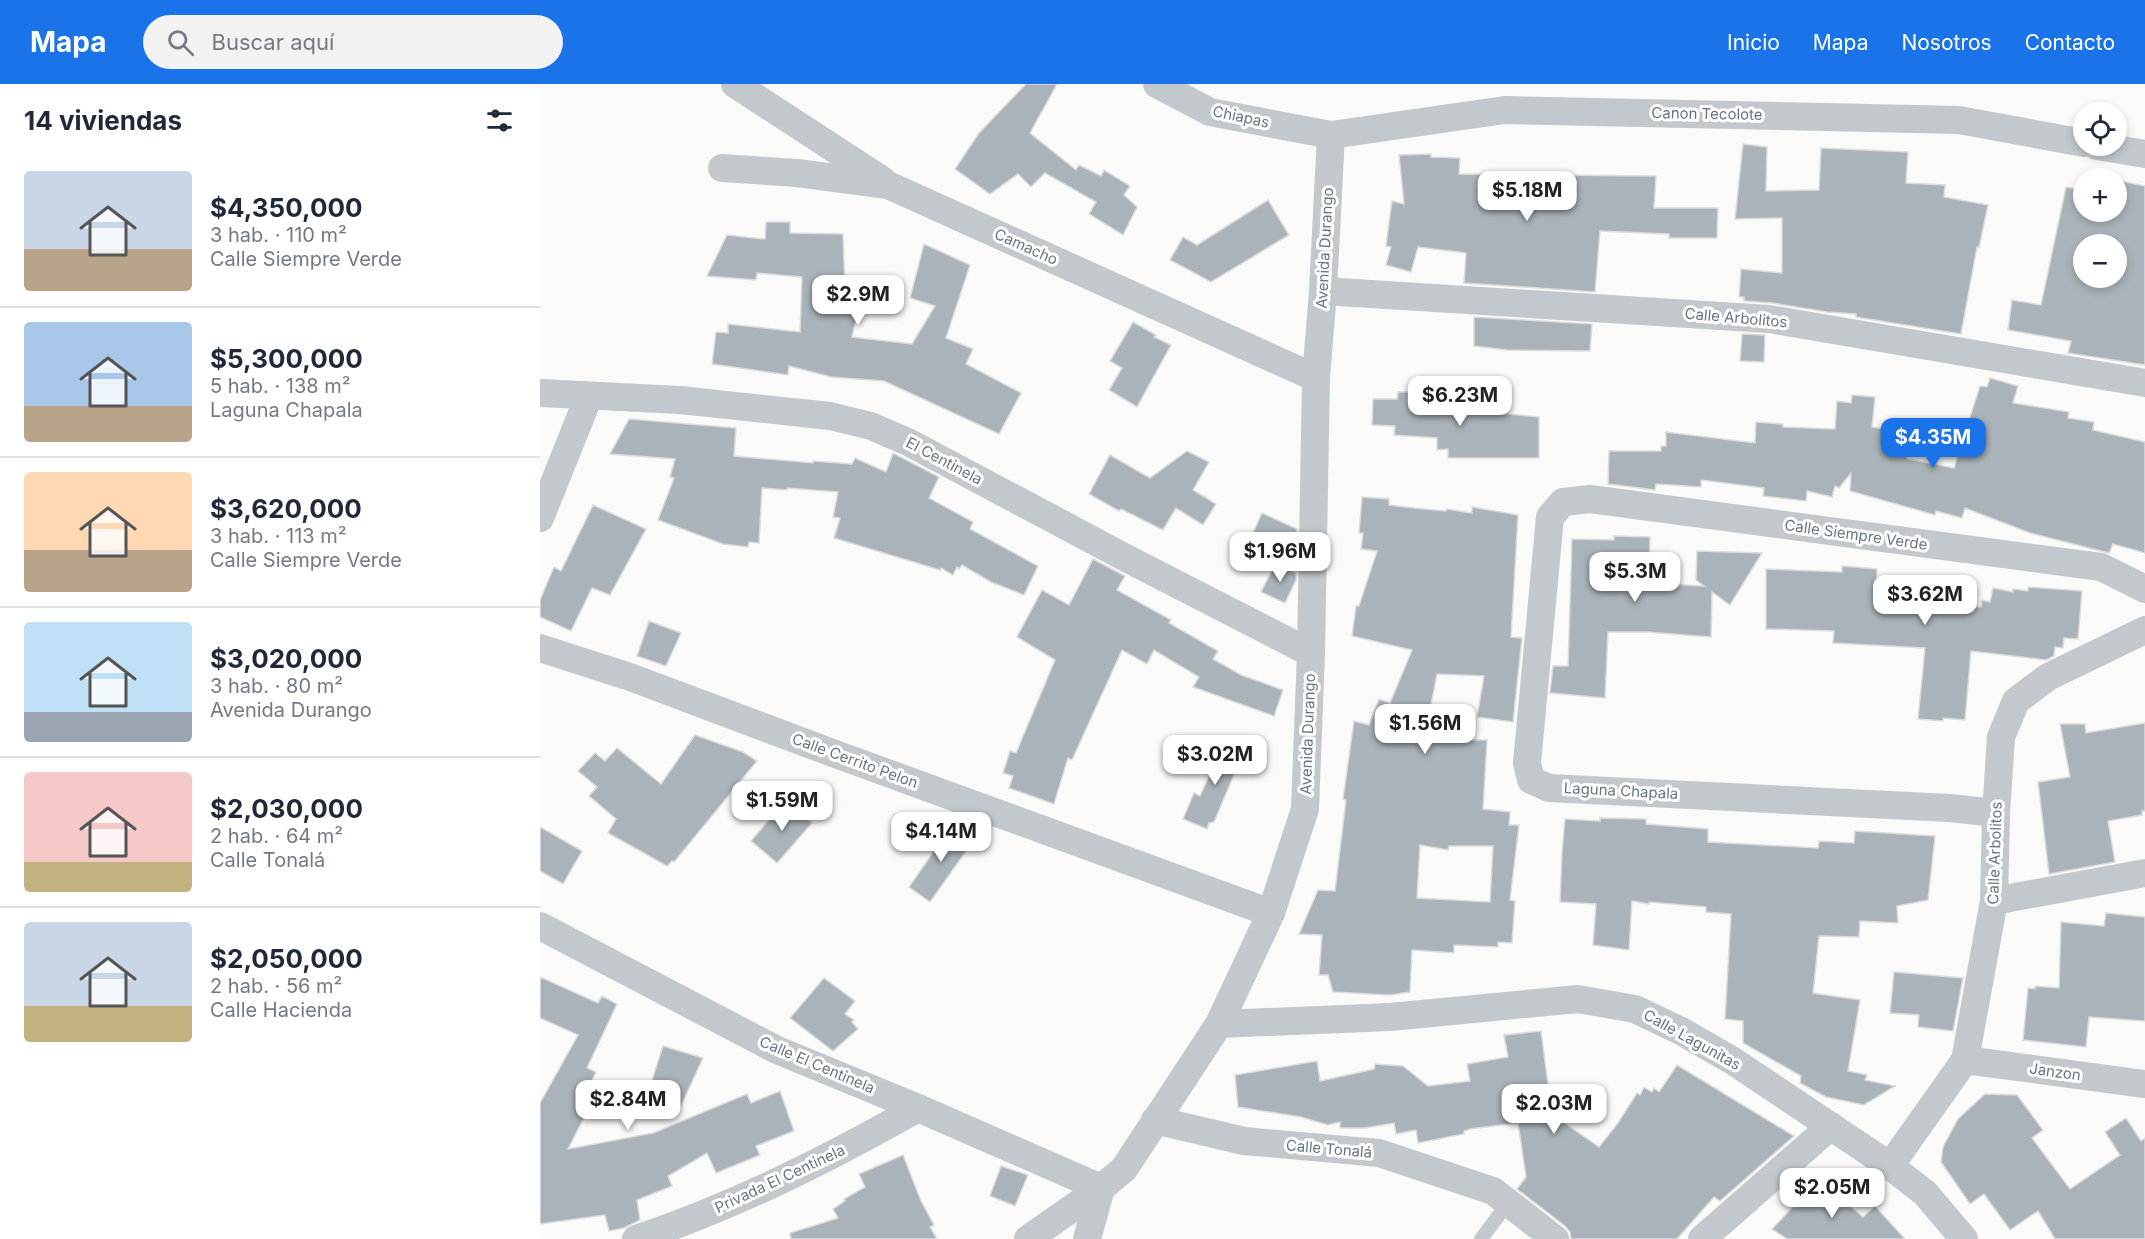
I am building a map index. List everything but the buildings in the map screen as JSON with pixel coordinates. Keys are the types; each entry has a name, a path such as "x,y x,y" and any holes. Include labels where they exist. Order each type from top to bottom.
{"street":[{"path":"735,84 888,185"},
{"name":"Chiapas","path":"1157,84 1210,112 1331,135"},
{"name":"Canon Tecolote","path":"1331,135 1505,110 1959,120 2073,141"},
{"name":"Avenida Durango","path":"1028,1239 1101,1188 1124,1169 1219,1024 1271,913 1305,808 1311,653 1316,378 1331,135"},
{"path":"2127,151 2145,154"},
{"name":"Camacho","path":"722,168 797,173 888,185 1316,378"},
{"name":"Calle Arbolitos","path":"1323,291 1769,319 2145,383"},
{"name":"El Centinela","path":"540,393 680,400 818,415 871,426 909,441 1126,558 1311,653"},
{"path":"540,518 589,396"},
{"name":"Calle Siempre Verde","path":"1563,502 1590,499 2101,567 2145,589"},
{"name":"Laguna Chapala","path":"1563,502 1550,517 1527,763 1531,780 1549,788 1950,808 1996,813"},
{"name":"Calle Arbolitos","path":"1890,1166 1965,1060 1994,901 2001,737 2016,701 2048,677 2145,630"},
{"name":"Calle Cerrito Pelon","path":"540,648 630,677 1271,913"},
{"path":"1994,901 2145,873"},
{"name":"Calle El Centinela","path":"540,926 777,1050 918,1108 1101,1188"},
{"name":"Calle Lagunitas","path":"1219,1024 1390,1017 1578,999 1635,1009 1682,1031 1733,1061 1890,1166 1925,1193 1964,1239"},
{"name":"Janzon","path":"1965,1060 2141,1088"},
{"name":"Privada El Centinela","path":"636,1239 691,1221 846,1148 918,1108"},
{"name":"Calle Tonalá","path":"1155,1120 1244,1141 1379,1153 1493,1191 1555,1239"},
{"path":"1702,1239 1831,1126"},
{"path":"1087,1239 1101,1188"}],"lane":[{"path":"1481,1239 1508,1203"}]}
